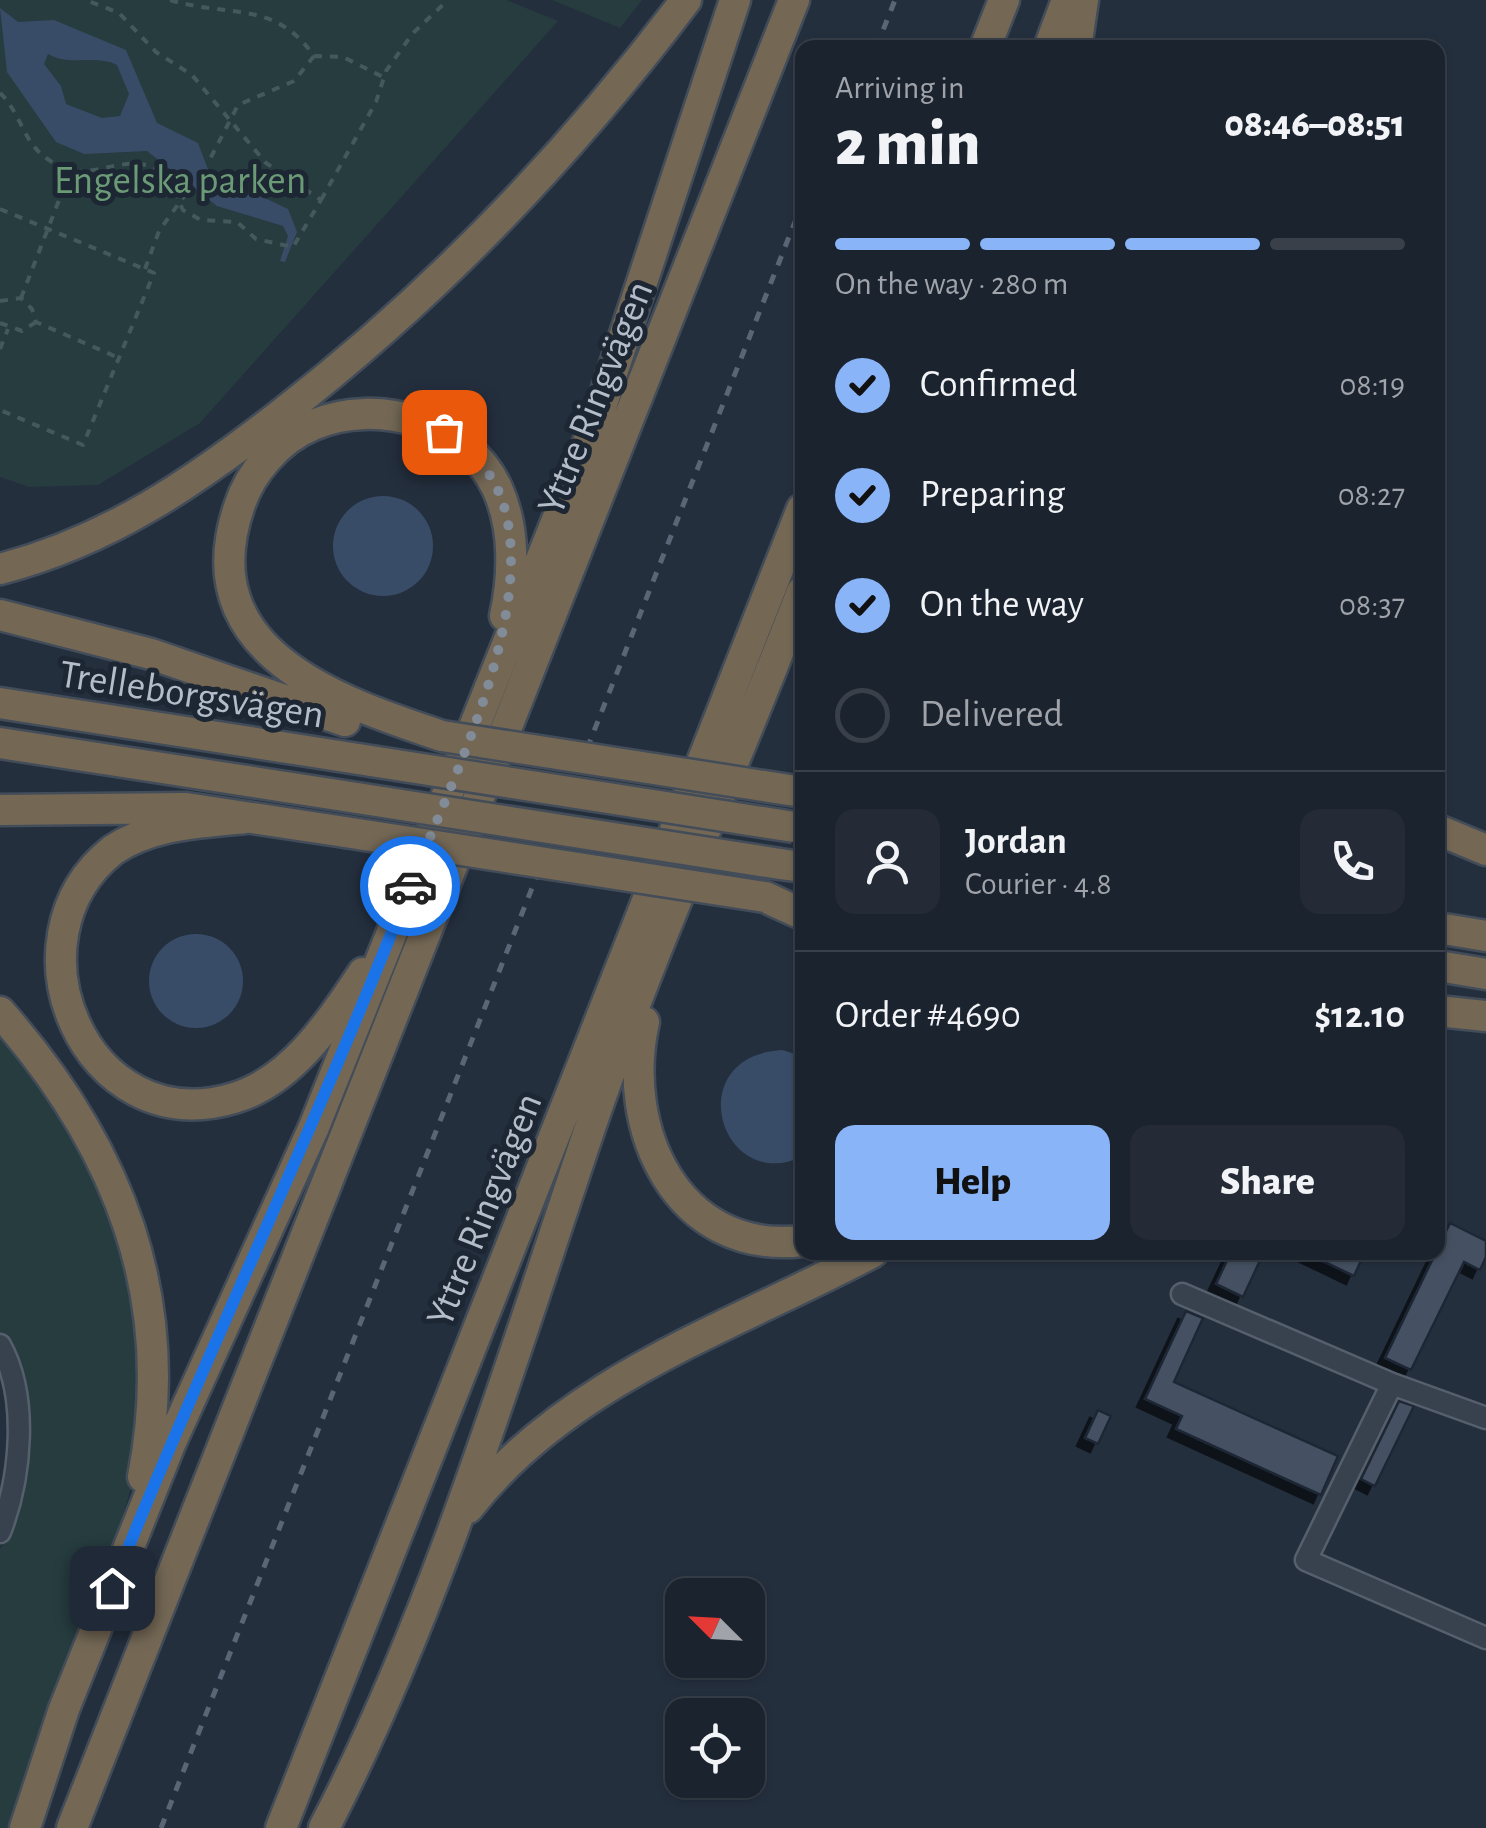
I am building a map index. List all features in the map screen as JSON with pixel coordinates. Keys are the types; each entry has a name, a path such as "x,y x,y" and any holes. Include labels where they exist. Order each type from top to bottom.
{"highway":[{"path":"0,569 80,543 158,503 234,453 335,373 501,220 602,107 686,0"},
{"path":"25,1828 64,1709 171,1442 314,1127 493,671 595,425 735,0"},
{"name":"Yttre Ringvägen","path":"72,1828 794,0"},
{"path":"988,40 1004,0"},
{"path":"1052,40 1067,0"},
{"path":"1077,40 1083,0"},
{"path":"386,724 320,691 284,667 250,628 236,594 230,540 242,497 269,457 311,425 360,414 415,420 444,432 488,472 503,507 511,551 508,604 493,671"},
{"name":"Yttre Ringvägen","path":"281,1828 795,526"},
{"path":"324,1828 388,1687 506,1388 591,1125 795,610"},
{"path":"0,614 151,654 350,723 386,724 795,791"},
{"path":"753,720 795,647"},
{"name":"Trelleborgsvägen","path":"0,704 795,828"},
{"name":"Trelleborgsvägen","path":"0,743 791,865"},
{"path":"0,810 144,806 345,832 795,902"},
{"path":"244,818 168,826 130,841 88,871 69,898 54,942 55,995 74,1037 97,1067 140,1092 175,1102 221,1100 250,1091 305,1051 395,925"},
{"path":"1445,833 1486,851"},
{"path":"1445,845 1486,851"},
{"path":"765,897 795,911"},
{"path":"673,918 638,1056 646,1137 664,1174 691,1206 751,1236 795,1240"},
{"path":"1445,929 1486,936"},
{"path":"1445,967 1486,974"},
{"path":"0,1012 43,1065 93,1142 123,1207 148,1291 155,1367 152,1422 139,1495 112,1588"},
{"path":"1445,1012 1486,1016"},
{"path":"433,1572 481,1492 574,1405 857,1260"}],"street":[{"path":"1182,1294 1392,1384 1486,1418"},
{"path":"0,1345 9,1361 17,1407 16,1474 0,1532"},
{"path":"1392,1384 1306,1560 1486,1638"}],"path":[{"path":"86,0 118,13 156,52 192,75 266,163 320,200"},
{"path":"170,0 276,14 294,27 314,56"},
{"path":"0,93 12,104 41,155 71,171 119,162 144,166 160,173 176,190 183,210 201,220 226,219 256,239 293,247 376,102 383,77 413,33 448,0"},
{"path":"208,163 238,105 294,80 314,56"},
{"path":"314,56 343,56 383,77"},
{"path":"21,298 71,171"},
{"path":"145,269 178,200 190,188"},
{"path":"0,208 154,273 83,445 0,410"},
{"path":"0,301 21,298"},
{"path":"21,298 32,309 36,322 119,358"},
{"path":"0,324 22,331 36,322"},
{"path":"0,349 8,329"}],"green space":[{"name":"Engelska parken","path":"0,0 506,0 558,21 200,423 98,485 29,487 0,477"},
{"path":"552,0 642,0 620,28"},
{"path":"0,1027 84,1144 136,1276 142,1448 119,1530 52,1701 9,1828 0,1828 0,1549 12,1529 19,1505 22,1450 9,1344 0,1333"}],"water":[{"path":"0,8 18,22 54,20 126,50 157,123 198,143 209,172 288,209 297,232 285,262 280,261 288,236 283,226 217,206 147,151 84,154 56,142 7,72","holes":["48,54 117,65 129,94 120,116 102,118 66,104 61,86 44,64"]},
{"path":"383,496 402,500 418,511 429,527 433,546 429,565 418,581 402,592 383,596 364,592 348,581 337,565 333,546 337,527 348,511 364,500"},
{"path":"196,934 214,938 229,948 239,963 243,981 239,999 229,1014 214,1024 196,1028 178,1024 163,1014 153,999 149,981 153,963 163,948 178,938"},
{"path":"782,1050 795,1054 795,1158 773,1163 750,1157 732,1141 723,1120 722,1096 730,1074 750,1058"}],"building":[{"path":"1450,1223 1486,1241 1486,1257 1480,1270 1464,1262 1411,1370 1385,1358 1432,1260 1445,1260 1445,1233"},
{"path":"1227,1260 1260,1260 1243,1297 1216,1284"},
{"path":"1321,1260 1361,1260 1354,1276"},
{"path":"1186,1311 1203,1318 1174,1382 1338,1456 1321,1495 1176,1429 1182,1416 1145,1399"},
{"path":"1399,1401 1414,1406 1375,1486 1361,1479"},
{"path":"1098,1410 1111,1416 1098,1444 1085,1438"}],"railway":[{"path":"879,40 895,0"},
{"path":"161,1828 795,222"}],"way so far":[{"path":"410,886 493,671 508,604 511,551 498,490 488,472 444,432"}],"route":[{"path":"112,1588 171,1442 314,1127 410,886"}]}
